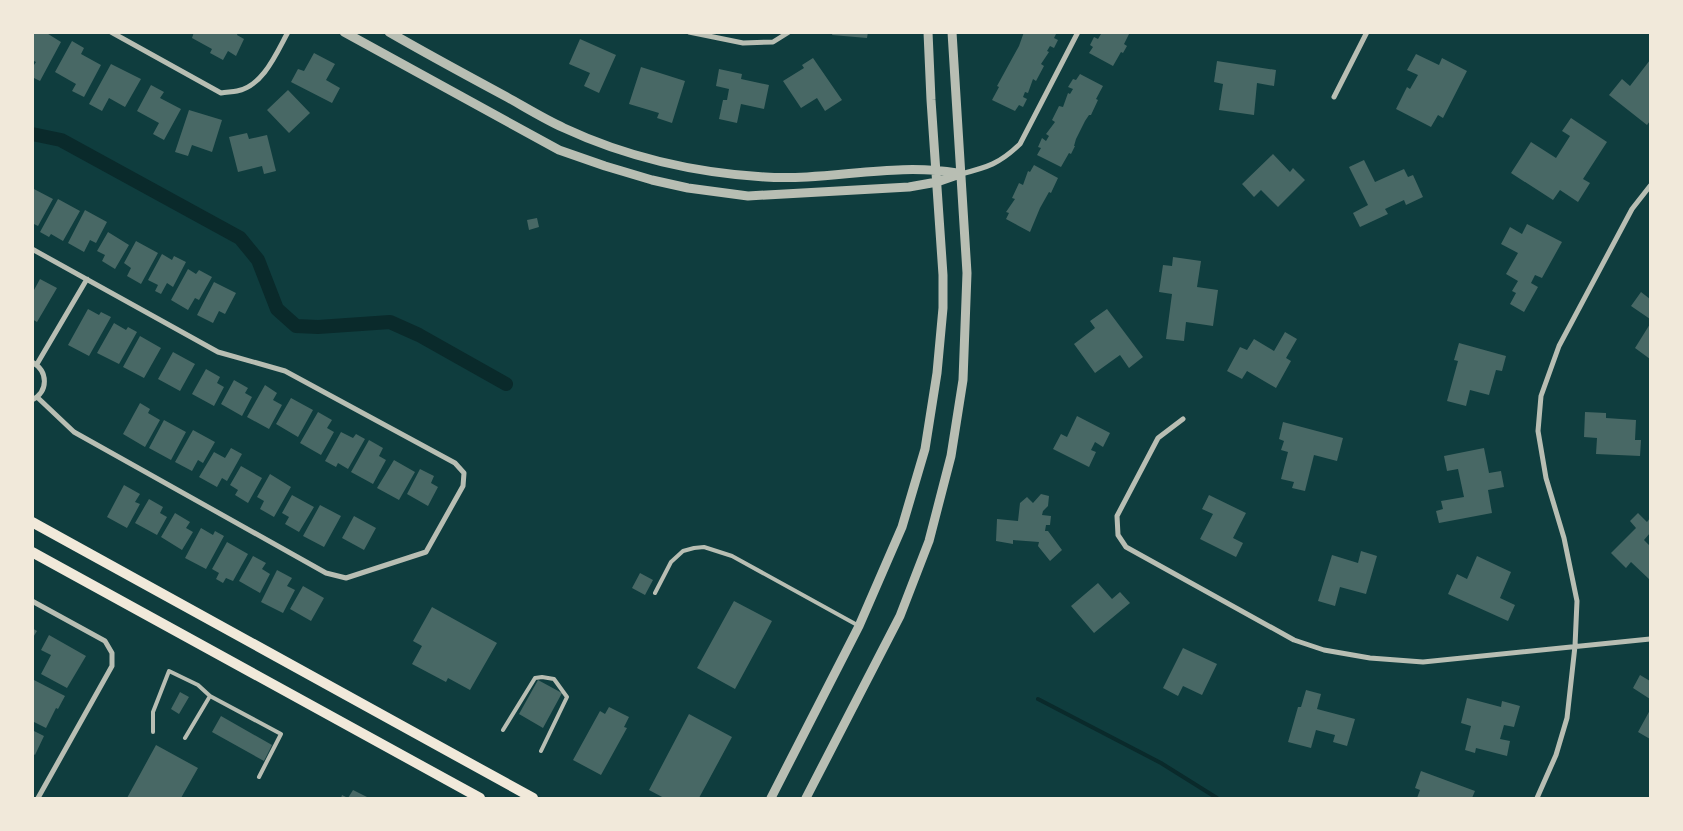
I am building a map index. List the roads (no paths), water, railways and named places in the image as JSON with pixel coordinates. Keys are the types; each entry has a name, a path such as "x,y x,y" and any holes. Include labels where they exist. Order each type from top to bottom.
{"main road":[{"path":"32,522 533,798"},
{"path":"32,552 480,798"}],"street":[{"path":"111,32 221,93 239,91 254,83 268,68 288,32"},
{"path":"344,32 559,150 652,180 688,188 748,196 910,187 937,182 990,166 1006,157 1020,144 1078,32"},
{"path":"389,32 564,128 627,152 685,166 732,174 767,177 798,177 904,169 935,170 960,174"},
{"path":"689,32 743,43 773,42 789,32"},
{"path":"770,798 859,626 902,527 925,449 937,373 944,275 935,170 928,32"},
{"path":"806,798 900,616 929,541 951,456 963,380 967,273 952,32"},
{"path":"1334,97 1367,32"},
{"path":"1537,798 1556,755 1567,718 1575,646 1577,600 1564,538 1546,478 1538,431 1542,396 1559,346 1632,209 1650,186"},
{"path":"32,249 87,279 218,352 285,370 454,463 464,473 463,486 426,552 346,578 326,573 74,432 35,398 44,387 45,381 44,375 35,363 87,279"},
{"path":"1183,419 1158,438 1117,516 1118,535 1126,547 1294,640 1324,650 1370,658 1423,662 1650,639"},
{"path":"32,601 105,641 112,654 112,666 38,798"}],"lane":[{"path":"655,593 671,562 683,552 704,547 732,556 859,626"},
{"path":"153,732 153,712 169,671 198,685 210,696 281,734 259,778"},
{"path":"503,730 535,678 554,679 567,697 541,751"},
{"path":"184,738 210,696"}],"waterway":[{"path":"32,134 61,140 240,238 258,260 277,309 296,326 318,327 390,322 419,335 506,384"},
{"path":"1038,699 1161,763 1217,798"}]}
